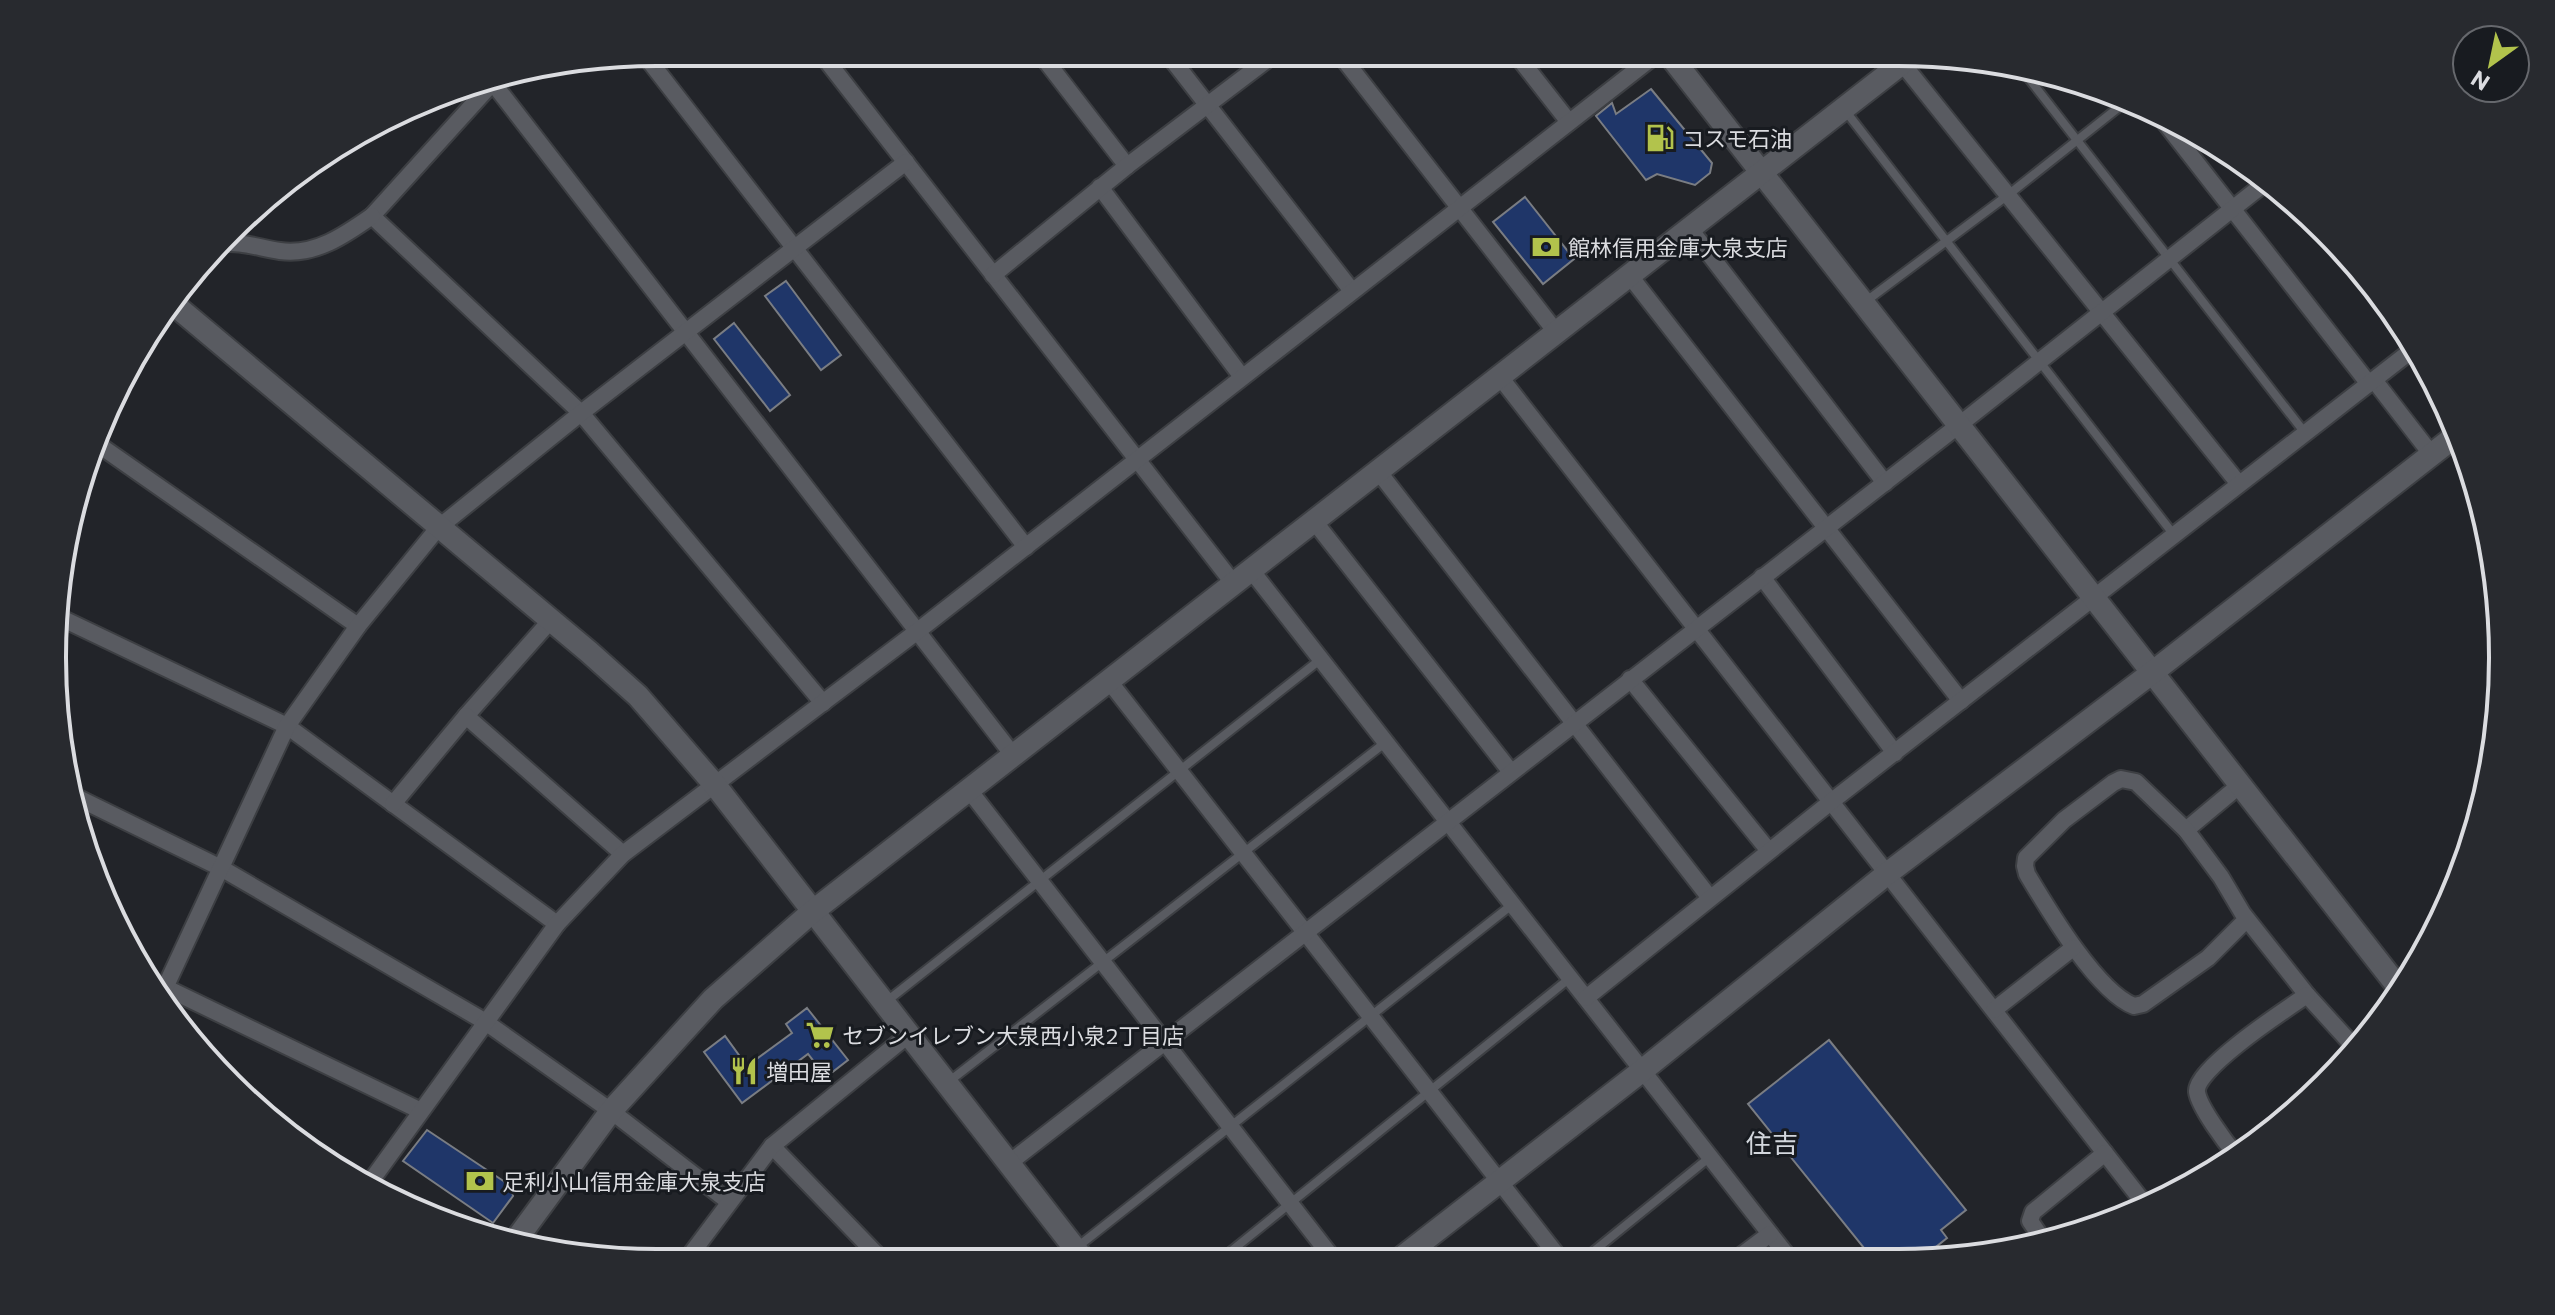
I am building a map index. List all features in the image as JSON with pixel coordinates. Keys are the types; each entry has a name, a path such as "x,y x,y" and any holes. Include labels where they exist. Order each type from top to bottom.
{"street":[{"path":"654,66 1026,547"},
{"path":"831,66 1137,459 1242,577 1321,659 1782,1249"},
{"path":"1050,66 1127,166"},
{"path":"1177,66 1352,291"},
{"path":"993,275 1100,187 1259,66"},
{"path":"1349,66 1556,332"},
{"path":"1525,66 1569,122"},
{"path":"374,1176 557,924 623,854 919,630 1641,66"},
{"path":"1678,66 2393,980"},
{"path":"521,1233 611,1111 713,999 812,912 1899,66"},
{"path":"1915,66 2008,195 2239,484"},
{"path":"499,88 1013,755"},
{"path":"235,243 297,252 339,239 372,216 484,92"},
{"path":"2175,136 2432,455"},
{"path":"163,982 287,726 358,626 438,528 581,413 906,162"},
{"path":"1100,187 1242,377"},
{"path":"1009,1163 1885,483 2259,188"},
{"path":"372,216 581,413 823,703"},
{"path":"1690,229 1885,483"},
{"path":"1630,276 1961,701"},
{"path":"180,309 638,696 715,785 1075,1249"},
{"path":"1586,998 1832,801 2406,355"},
{"path":"1500,377 2139,1197"},
{"path":"1413,1249 1643,1070 1888,873 2448,442"},
{"path":"104,449 358,626"},
{"path":"1378,471 1710,898"},
{"path":"1314,521 1511,772"},
{"path":"1762,577 1895,753"},
{"path":"393,804 551,620"},
{"path":"67,621 287,726 557,924"},
{"path":"1630,679 1769,851"},
{"path":"1109,681 1552,1249"},
{"path":"466,716 623,854"},
{"path":"2247,919 2191,972 2143,1004 2134,1006 2114,992 2073,948 2027,874 2026,858 2064,820 2121,779 2136,782 2186,830 2247,919 2307,995 2348,1040"},
{"path":"2186,830 2240,785"},
{"path":"969,790 1326,1249"},
{"path":"84,801 221,868 484,1021 611,1111 729,1202"},
{"path":"1994,1010 2073,948"},
{"path":"169,991 421,1111"},
{"path":"2230,1146 2204,1106 2197,1092 2198,1084 2251,1033 2307,995"},
{"path":"695,1249 772,1146 908,1035"},
{"path":"772,1146 871,1249"},
{"path":"2038,1232 2030,1221 2033,1212 2105,1153"},
{"path":"1750,1249 1770,1234"}],"lane":[{"path":"2031,81 2305,433"},
{"path":"1862,304 2117,108"},
{"path":"1844,109 2174,535"},
{"path":"883,1004 1321,659"},
{"path":"947,1084 1386,742"},
{"path":"1085,1249 1231,1126 1513,904"},
{"path":"1234,1249 1571,978"},
{"path":"1596,1249 1710,1157"}],"building":[{"path":"1651,89 1712,163 1710,173 1695,185 1657,174 1646,180 1596,116 1612,103 1616,114"},
{"path":"1525,197 1574,259 1543,284 1493,222"},
{"path":"786,281 841,355 821,370 765,296"},
{"path":"734,323 790,395 770,411 714,339"},
{"path":"807,1008 848,1060 826,1077 808,1054 742,1103 704,1052 725,1036 747,1066 792,1033 786,1024"},
{"path":"1829,1040 1966,1210 1941,1230 1947,1238 1934,1248 1865,1249 1748,1104"},
{"path":"427,1130 511,1186 513,1196 493,1223 403,1161"}],"place":[{"name":"コスモ石油","path":"1660,138"},
{"name":"館林信用金庫大泉支店","path":"1546,247"},
{"name":"セブンイレブン大泉西小泉2丁目店","path":"820,1035"},
{"name":"増田屋","path":"744,1071"},
{"name":"足利小山信用金庫大泉支店","path":"480,1181"}],"district":[{"name":"住吉","path":"1772,1142"}]}
